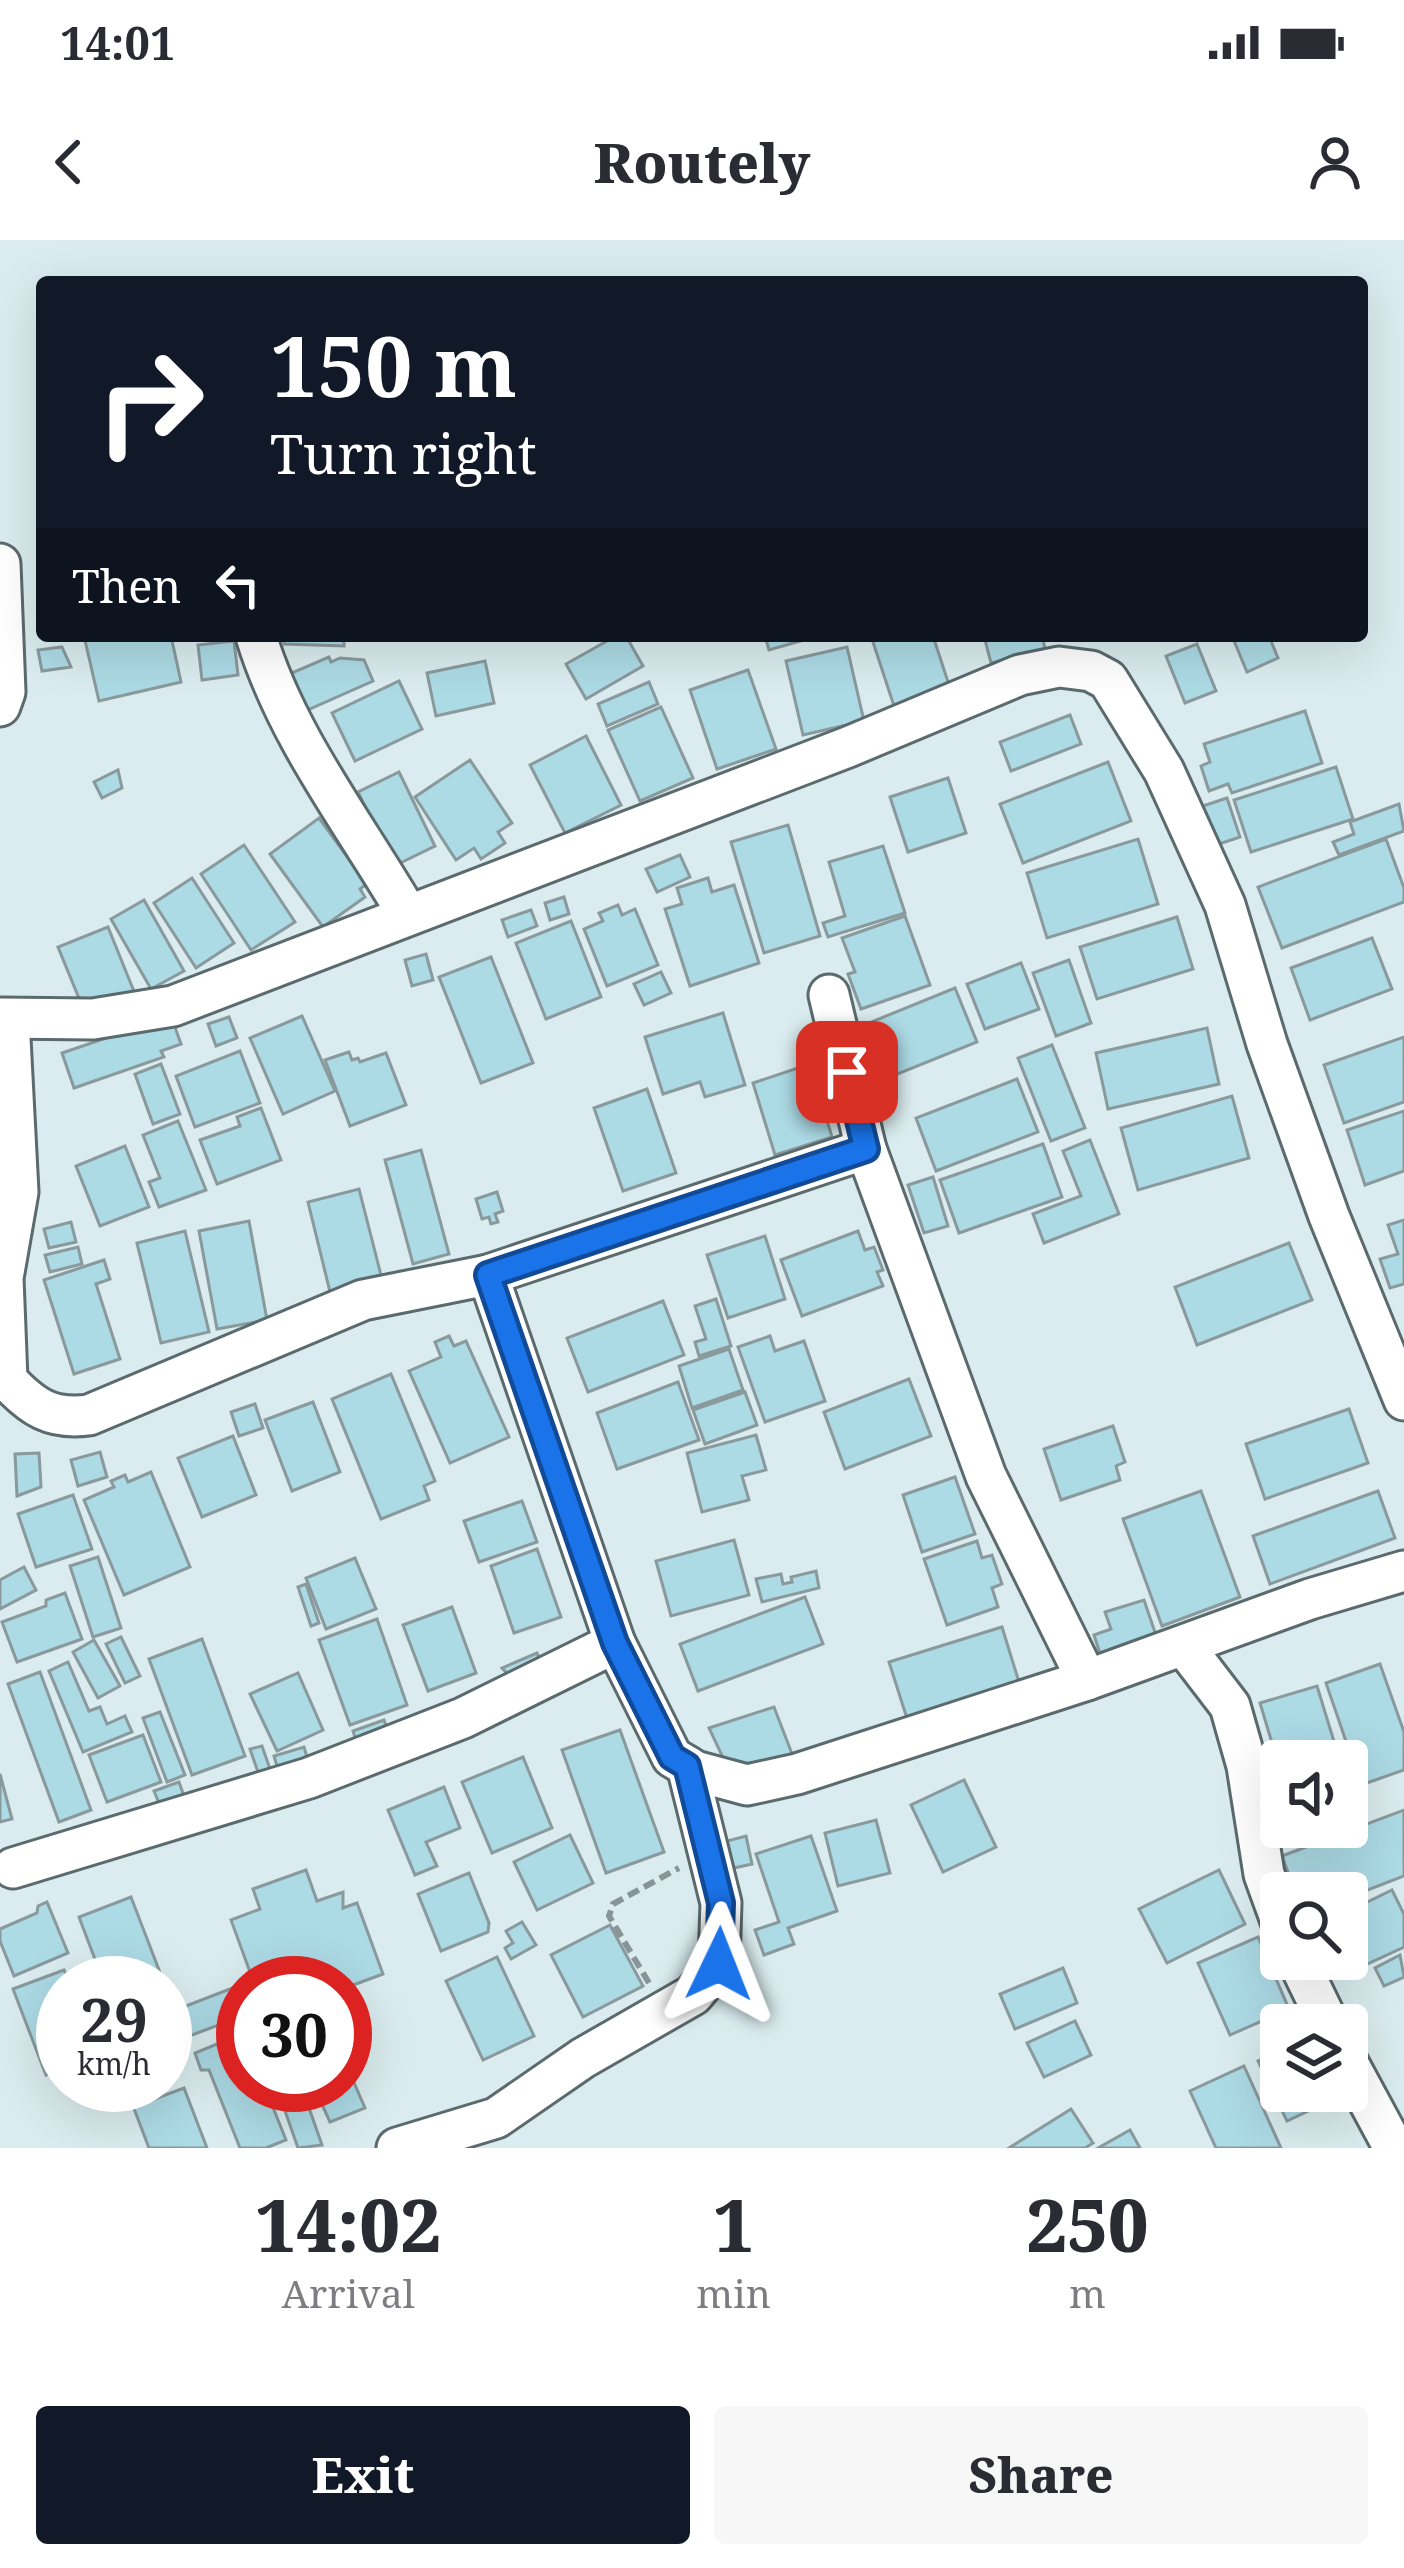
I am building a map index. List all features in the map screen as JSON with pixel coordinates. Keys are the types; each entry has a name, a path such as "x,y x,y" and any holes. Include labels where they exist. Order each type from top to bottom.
{"street":[{"path":"0,564 5,692 0,706"},
{"path":"258,642 268,677 301,740 408,915"},
{"path":"866,1149 488,1275 363,1300 89,1414 62,1418 30,1405 7,1380 1,1278 18,1192 5,1019 93,1019 173,1006 848,747 1020,674 1059,667 1091,671 1108,680 1164,771 1225,905 1267,1044 1321,1194 1404,1400"},
{"path":"829,995 866,1149 986,1476 1087,1680"},
{"path":"488,1275 615,1643 672,1757 687,1766 747,1785 797,1774 1404,1571"},
{"path":"13,1868 309,1778 464,1718 615,1643"},
{"path":"1184,1646 1230,1706 1246,1766 1264,1872"},
{"path":"397,2148 496,2118 583,2058 693,1995 719,1964 721,1903 687,1766"},
{"path":"1368,2100 1394,2148"}],"path":[{"path":"664,2011 609,1916 613,1904 666,1878 706,1839"}],"building":[{"path":"85,642 172,642 181,682 99,701"},
{"path":"234,642 238,675 202,680 198,645"},
{"path":"344,642 344,646 284,644"},
{"path":"605,642 629,642 643,666 586,699 566,664"},
{"path":"767,642 797,642 769,650"},
{"path":"873,642 935,642 951,691 895,709"},
{"path":"986,642 1043,642 1045,649 991,663"},
{"path":"1234,642 1271,642 1278,658 1247,672"},
{"path":"1197,644 1216,691 1185,703 1166,656"},
{"path":"62,647 71,667 42,671 38,650"},
{"path":"847,647 864,721 803,735 786,661"},
{"path":"329,657 331,662 364,660 373,681 303,712 287,675"},
{"path":"485,661 494,703 436,716 427,673"},
{"path":"748,670 776,749 717,769 690,690"},
{"path":"399,681 422,729 355,761 332,713"},
{"path":"649,682 658,704 607,726 598,704"},
{"path":"661,707 693,778 640,801 608,730"},
{"path":"1305,711 1322,763 1232,793 1228,784 1209,791 1201,766 1210,762 1204,744"},
{"path":"1070,715 1081,744 1011,771 1000,742"},
{"path":"586,736 621,805 565,833 530,765"},
{"path":"470,760 512,823 498,832 505,843 481,859 474,848 456,860 415,797"},
{"path":"1108,762 1131,821 1023,863 1000,804"},
{"path":"1336,767 1353,819 1251,852 1234,800"},
{"path":"118,770 122,788 102,798 94,782"},
{"path":"399,772 435,846 394,866 358,792"},
{"path":"948,778 966,833 908,852 890,797"},
{"path":"1227,798 1240,837 1216,845 1203,806"},
{"path":"1399,804 1404,831 1339,855 1333,842 1354,834 1350,822"},
{"path":"319,818 367,884 360,889 365,897 323,927 270,854"},
{"path":"788,825 820,936 764,953 731,842"},
{"path":"1138,839 1158,904 1047,938 1027,873"},
{"path":"1386,839 1404,888 1404,902 1282,948 1258,887"},
{"path":"244,845 295,922 251,950 201,874"},
{"path":"883,846 905,913 828,937 823,923 845,916 829,862"},
{"path":"680,855 690,877 657,892 646,869"},
{"path":"192,878 234,943 196,968 154,903"},
{"path":"708,878 712,892 734,885 759,963 690,986 665,909 682,904 677,888"},
{"path":"564,897 569,914 550,920 545,903"},
{"path":"144,900 184,971 151,989 111,919"},
{"path":"618,905 622,915 635,909 658,965 607,986 584,929 603,921 599,913"},
{"path":"531,910 537,926 508,937 502,920"},
{"path":"905,916 930,985 861,1009 848,974 855,972 842,938"},
{"path":"1177,917 1193,969 1097,999 1080,947"},
{"path":"571,921 601,997 546,1019 516,943"},
{"path":"108,927 135,994 85,1013 58,947"},
{"path":"1372,938 1392,989 1310,1020 1291,968"},
{"path":"426,954 433,980 412,986 405,960"},
{"path":"491,957 533,1063 481,1083 439,977"},
{"path":"1069,960 1091,1023 1056,1036 1033,973"},
{"path":"1021,963 1039,1009 985,1029 967,984"},
{"path":"661,972 671,993 644,1005 634,984"},
{"path":"955,988 977,1042 885,1079 864,1025"},
{"path":"723,1013 745,1085 705,1097 700,1082 663,1094 645,1037"},
{"path":"171,1016 181,1044 161,1051 164,1057 74,1088 62,1053"},
{"path":"302,1016 335,1091 283,1114 250,1038"},
{"path":"229,1017 237,1038 216,1046 208,1024"},
{"path":"1207,1028 1219,1084 1108,1109 1096,1053"},
{"path":"1404,1037 1404,1102 1344,1123 1324,1065"},
{"path":"1052,1045 1085,1128 1051,1141 1018,1058"},
{"path":"240,1051 260,1103 195,1127 176,1076"},
{"path":"349,1052 352,1060 360,1062 386,1053 406,1105 350,1126 325,1060"},
{"path":"161,1064 180,1114 153,1124 135,1074"},
{"path":"810,1064 832,1137 775,1155 753,1083"},
{"path":"1017,1079 1038,1132 936,1171 916,1118"},
{"path":"647,1089 676,1173 623,1191 594,1108"},
{"path":"1232,1096 1249,1158 1138,1190 1121,1128"},
{"path":"261,1108 281,1160 217,1184 200,1140 240,1126 237,1117"},
{"path":"1404,1111 1404,1171 1365,1185 1347,1130"},
{"path":"178,1121 206,1190 159,1207 149,1182 160,1178 143,1135"},
{"path":"1090,1140 1119,1214 1044,1243 1033,1214 1081,1196 1063,1151"},
{"path":"1043,1144 1062,1197 959,1233 940,1180"},
{"path":"125,1146 149,1207 100,1226 76,1166"},
{"path":"421,1150 449,1254 413,1264 385,1160"},
{"path":"933,1177 948,1226 924,1233 908,1185"},
{"path":"359,1189 383,1283 331,1296 308,1202"},
{"path":"497,1192 503,1211 495,1214 498,1222 491,1224 489,1217 482,1219 476,1199"},
{"path":"1404,1220 1404,1284 1390,1288 1380,1259 1398,1254 1388,1225"},
{"path":"249,1221 267,1320 217,1329 199,1231"},
{"path":"71,1222 76,1242 49,1248 44,1229"},
{"path":"185,1231 209,1332 161,1343 137,1243"},
{"path":"858,1231 865,1250 874,1247 883,1286 802,1316 781,1260"},
{"path":"765,1236 785,1299 728,1318 707,1255"},
{"path":"1289,1243 1312,1300 1197,1345 1175,1287"},
{"path":"78,1247 82,1264 50,1272 45,1255"},
{"path":"104,1260 110,1279 96,1284 120,1359 74,1374 44,1280"},
{"path":"716,1299 731,1346 699,1356 695,1342 706,1339 695,1306"},
{"path":"663,1301 684,1355 588,1392 567,1338"},
{"path":"449,1336 454,1346 466,1341 509,1437 450,1463 409,1371 441,1357 435,1342"},
{"path":"770,1336 775,1351 804,1341 825,1401 765,1422 738,1347"},
{"path":"729,1349 743,1390 692,1408 679,1366"},
{"path":"391,1374 435,1481 424,1486 429,1500 381,1519 332,1399"},
{"path":"909,1379 931,1436 845,1469 824,1412"},
{"path":"678,1382 699,1440 617,1469 597,1413"},
{"path":"745,1392 757,1425 705,1444 693,1410"},
{"path":"313,1402 340,1472 292,1491 265,1420"},
{"path":"255,1404 263,1428 239,1436 231,1412"},
{"path":"1349,1409 1368,1463 1265,1499 1246,1444"},
{"path":"1113,1426 1125,1462 1116,1466 1120,1480 1061,1500 1044,1449"},
{"path":"756,1435 766,1470 742,1476 749,1500 702,1512 687,1453"},
{"path":"233,1436 256,1495 202,1517 178,1458"},
{"path":"100,1452 107,1477 78,1486 71,1460"},
{"path":"39,1453 41,1487 17,1496 15,1454"},
{"path":"151,1472 190,1567 124,1595 84,1500 114,1487 111,1481 125,1475 128,1482"},
{"path":"955,1477 975,1534 922,1552 903,1495"},
{"path":"1201,1491 1240,1597 1162,1626 1123,1519"},
{"path":"1378,1491 1395,1538 1270,1584 1253,1536"},
{"path":"73,1495 92,1549 36,1567 18,1514"},
{"path":"522,1501 537,1542 479,1562 464,1521"},
{"path":"734,1540 749,1595 671,1616 656,1561"},
{"path":"977,1541 982,1558 992,1555 1002,1584 992,1588 998,1607 947,1625 924,1559"},
{"path":"537,1549 561,1617 514,1633 491,1566"},
{"path":"98,1557 121,1628 93,1637 70,1566"},
{"path":"355,1558 376,1609 326,1629 306,1578"},
{"path":"24,1567 36,1590 0,1609 0,1580"},
{"path":"816,1571 819,1588 762,1602 756,1579 781,1574 783,1584"},
{"path":"306,1584 319,1623 311,1626 298,1587"},
{"path":"65,1593 82,1639 17,1662 2,1622 46,1606 46,1600"},
{"path":"805,1597 823,1644 698,1691 680,1644"},
{"path":"1144,1600 1158,1641 1102,1660 1094,1635 1111,1629 1105,1612"},
{"path":"452,1607 476,1673 428,1691 403,1625"},
{"path":"377,1619 407,1705 350,1725 319,1640"},
{"path":"1002,1627 1019,1682 981,1693 984,1705 910,1728 889,1662"},
{"path":"121,1637 140,1676 125,1683 106,1644"},
{"path":"202,1639 245,1756 192,1775 149,1659"},
{"path":"94,1640 120,1686 98,1698 73,1652"},
{"path":"537,1653 546,1671 517,1684 502,1668"},
{"path":"68,1662 89,1711 100,1707 107,1724 125,1716 132,1732 83,1752 49,1671"},
{"path":"1380,1664 1404,1732 1404,1770 1368,1783 1368,1740 1346,1740 1326,1683"},
{"path":"40,1672 91,1810 59,1822 8,1684"},
{"path":"298,1673 323,1730 277,1751 250,1694"},
{"path":"1317,1686 1334,1740 1271,1740 1260,1703"},
{"path":"774,1707 794,1759 732,1777 709,1728"},
{"path":"160,1712 185,1775 167,1782 143,1718"},
{"path":"384,1720 390,1739 359,1750 353,1731"},
{"path":"620,1730 664,1852 606,1873 562,1750"},
{"path":"143,1735 161,1782 107,1802 89,1755"},
{"path":"262,1746 271,1772 259,1775 250,1749"},
{"path":"304,1747 310,1767 280,1776 274,1756"},
{"path":"523,1757 552,1828 492,1853 462,1782"},
{"path":"0,1774 12,1819 0,1822"},
{"path":"964,1780 996,1847 943,1872 911,1805"},
{"path":"179,1782 185,1799 161,1808 154,1791"},
{"path":"444,1787 460,1828 426,1842 437,1866 415,1875 388,1810"},
{"path":"1404,1810 1404,1876 1368,1890 1368,1872 1288,1872 1282,1856 1303,1848 1368,1848 1368,1824"},
{"path":"876,1820 890,1873 838,1886 825,1833"},
{"path":"570,1835 593,1883 537,1910 514,1862"},
{"path":"746,1836 752,1864 734,1868 727,1841"},
{"path":"811,1836 837,1911 788,1928 794,1944 764,1955 755,1930 779,1922 756,1854"},
{"path":"306,1870 317,1901 343,1892 343,1908 357,1903 383,1974 372,1978 372,1956 244,1956 231,1920 260,1909 253,1889"},
{"path":"1219,1870 1245,1924 1167,1963 1139,1909"},
{"path":"469,1873 489,1923 488,1932 441,1951 418,1894"},
{"path":"1392,1890 1404,1914 1404,1947 1368,1964 1368,1902"},
{"path":"131,1897 154,1956 94,1956 79,1917"},
{"path":"47,1902 68,1953 36,1956 36,1967 14,1976 0,1929 37,1913 38,1906"},
{"path":"522,1922 536,1945 511,1959 505,1948 513,1943 506,1931"},
{"path":"610,1925 643,1986 583,2017 551,1955"},
{"path":"1258,1937 1260,1980 1277,1980 1287,2004 1260,2004 1260,2022 1230,2035 1198,1963"},
{"path":"1400,1955 1404,1977 1384,1986 1375,1968"},
{"path":"497,1957 534,2036 483,2060 446,1981"},
{"path":"1063,1968 1077,2003 1015,2029 1000,1994"},
{"path":"36,1980 36,2049 13,1989"},
{"path":"216,1994 216,2026 192,2035 192,2004"},
{"path":"1075,2021 1091,2055 1044,2077 1027,2043"},
{"path":"216,2044 216,2088 209,2070 201,2070 195,2053"},
{"path":"1244,2066 1260,2112 1265,2112 1281,2148 1216,2148 1190,2091"},
{"path":"192,2109 207,2148 149,2148 135,2112"},
{"path":"1071,2109 1093,2143 1085,2148 1009,2148"},
{"path":"226,2112 275,2112 286,2140 266,2148 240,2148"},
{"path":"285,2112 310,2112 322,2145 298,2148"},
{"path":"325,2112 355,2112 330,2122"},
{"path":"1283,2112 1306,2112 1287,2121"},
{"path":"1130,2130 1140,2148 1098,2148"}],"route":[{"path":"719,1964 721,1903 687,1766 672,1757 615,1643 488,1275 866,1149 847,1072"}]}
